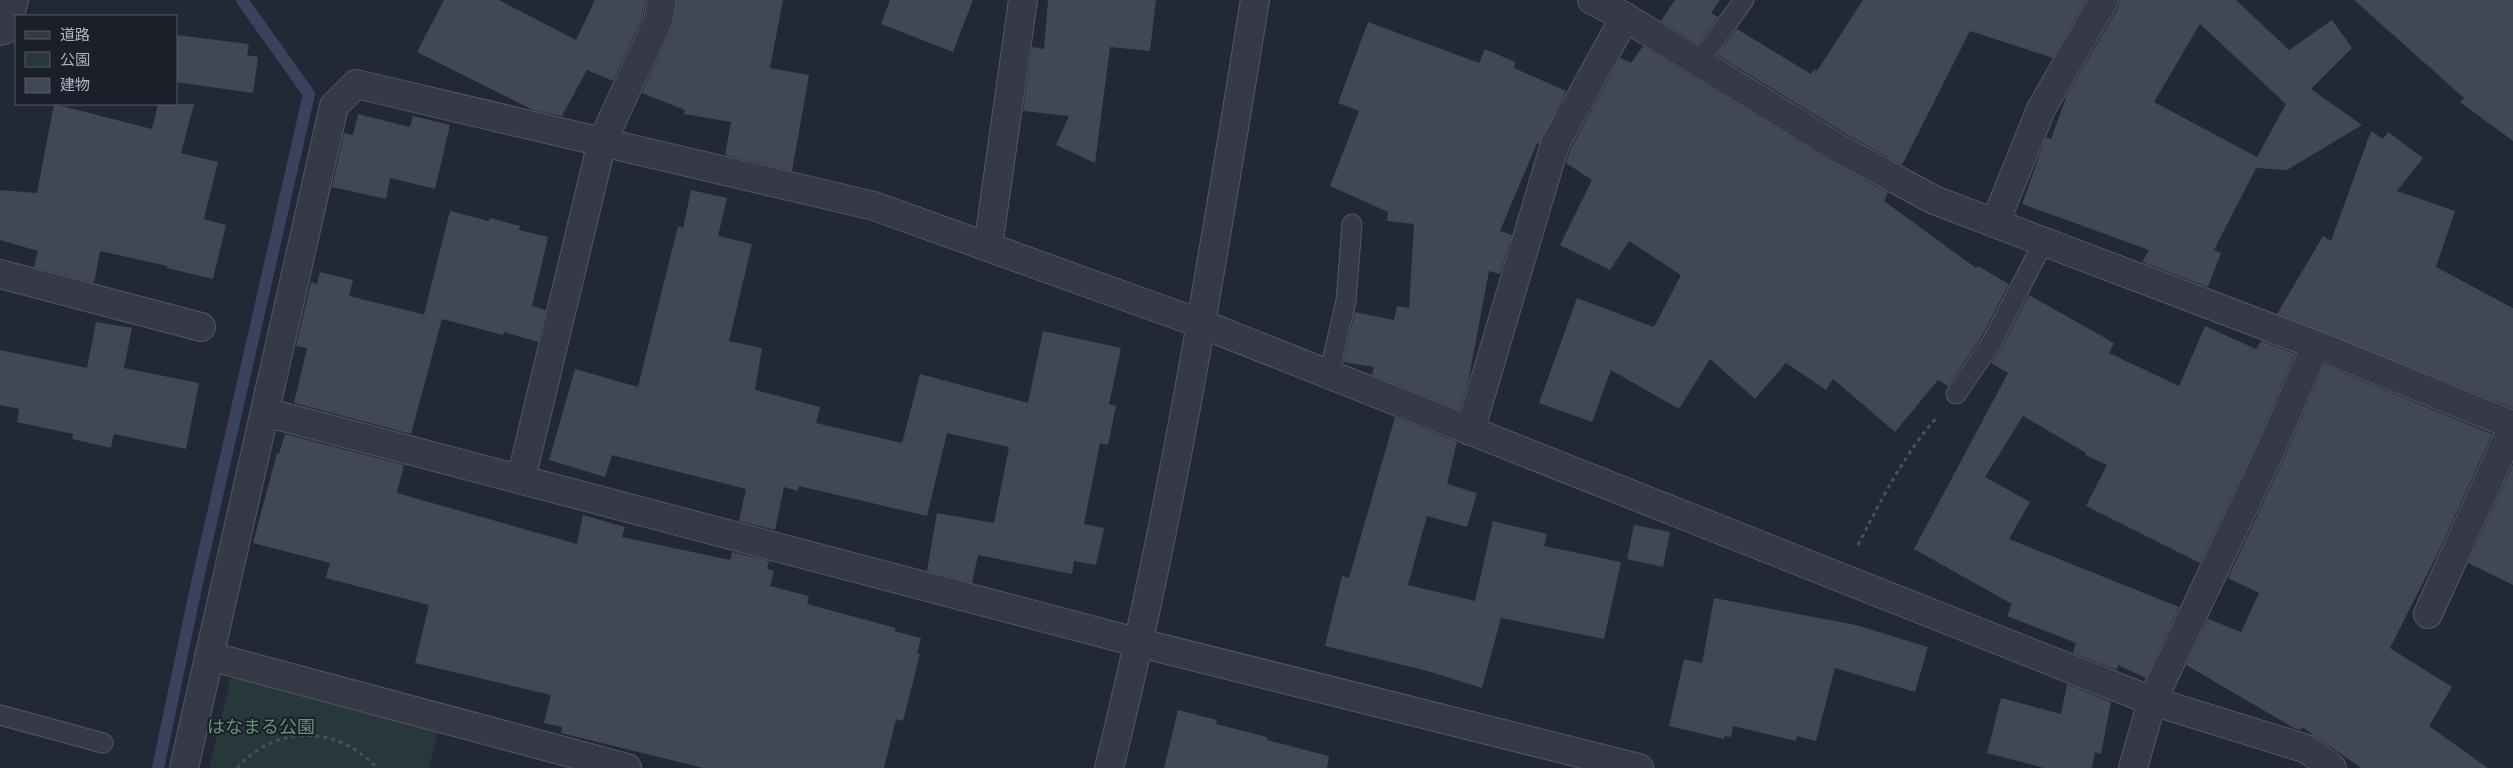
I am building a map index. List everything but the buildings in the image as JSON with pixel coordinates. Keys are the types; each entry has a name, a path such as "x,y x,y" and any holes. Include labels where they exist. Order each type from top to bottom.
{"street":[{"path":"2,36 14,0"},
{"path":"521,479 602,142 658,21 662,0"},
{"path":"988,247 1023,0"},
{"path":"1109,768 1140,643 1202,324 1255,0"},
{"path":"1592,0 1625,17 1838,148 1925,196 2316,345 2513,425 2428,614"},
{"path":"1995,223 2041,109 2104,0"},
{"path":"1470,431 1555,144 1625,17"},
{"path":"184,768 334,106 356,84 874,206 1202,324 2152,701 2307,749 2332,768"},
{"path":"0,274 201,327"},
{"path":"2133,768 2152,701 2271,448 2316,345"},
{"path":"265,412 1140,643 1639,768"},
{"path":"209,656 627,768"}],"lane":[{"path":"1698,62 1744,0"},
{"path":"1329,374 1346,301 1352,224"},
{"path":"1956,394 1992,342 2044,241"},
{"path":"0,715 103,743"}],"path":[{"path":"1843,579 1886,489 1914,443 1956,394"},
{"path":"236,768 249,754 276,739 306,735 337,740 364,754 377,768"}],"green space":[{"name":"はなまる公園","path":"231,677 439,726 429,768 209,768"}],"waterway":[{"path":"158,768 195,592 309,94 242,0"}]}
